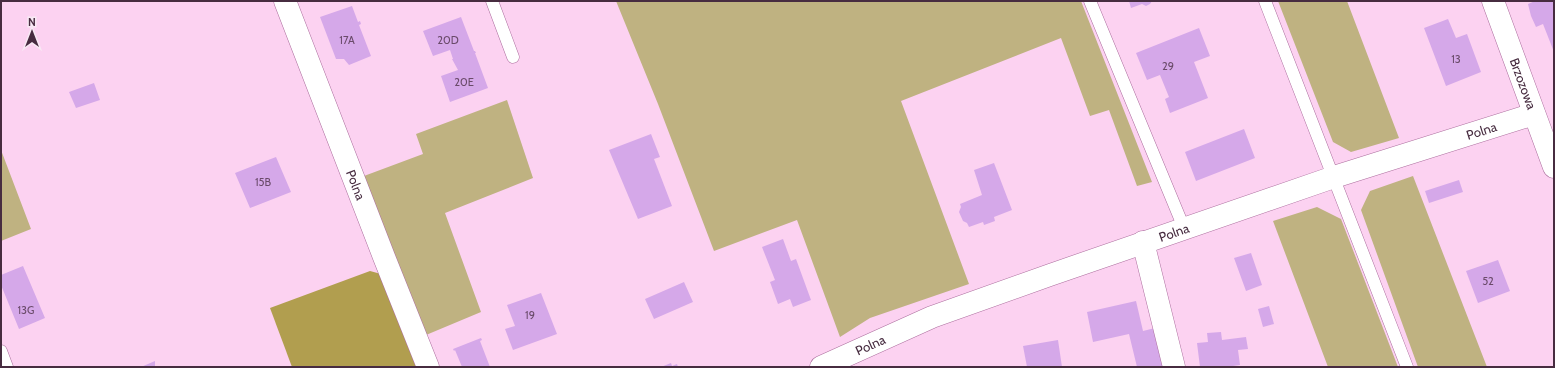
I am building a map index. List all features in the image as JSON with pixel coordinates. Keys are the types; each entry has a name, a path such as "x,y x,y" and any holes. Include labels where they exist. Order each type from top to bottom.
{"street":[{"name":"Polna","path":"285,1 428,367"},
{"name":"Brzozowa","path":"1493,1 1554,167"},
{"name":"Polna","path":"821,367 932,317 1143,242 1334,177 1534,114"},
{"path":"1143,242 1174,367"}],"lane":[{"path":"492,1 512,57"},
{"path":"1090,1 1184,228"},
{"path":"1265,1 1407,367"},
{"path":"1,351 7,367"}],"shaded area":[{"path":"616,1 1081,1 1152,182 1137,186 1109,110 1090,116 1061,38 901,101 969,284 870,318 840,337 797,220 714,251 658,104"},
{"path":"1278,1 1347,1 1399,138 1351,152 1333,142"},
{"path":"507,100 533,178 445,213 481,312 426,335 364,176 423,154 416,134"},
{"path":"1,150 31,229 1,241"},
{"path":"1413,176 1487,367 1418,367 1361,210 1370,191"},
{"path":"1317,207 1341,219 1398,367 1328,367 1273,221"},
{"path":"370,271 381,274 417,367 292,367 270,308"}],"building":[{"path":"1129,1 1152,1 1146,6 1142,4 1131,8"},
{"path":"1535,1 1554,1 1554,52 1543,24 1536,27 1531,16 1528,4"},
{"path":"352,6 358,22 360,21 361,24 359,25 371,56 349,65 344,59 336,59 320,17"},
{"path":"461,17 476,53 488,88 450,102 441,76 458,70 452,59 450,50 433,56 423,31"},
{"path":"1448,19 1456,38 1467,34 1481,72 1446,86 1424,28"},
{"path":"1199,28 1210,56 1194,62 1208,98 1170,113 1165,99 1169,97 1160,75 1147,80 1136,53"},
{"path":"94,83 100,100 76,108 69,92"},
{"path":"1244,129 1255,158 1196,181 1185,152"},
{"path":"651,134 660,157 654,159 672,206 638,219 609,150"},
{"path":"276,157 291,192 250,208 235,173"},
{"path":"994,163 1012,210 994,217 995,221 984,225 983,222 969,227 967,223 963,221 959,212 961,207 960,204 982,195 974,170"},
{"path":"1459,180 1463,192 1429,203 1425,191"},
{"path":"783,239 791,261 796,259 811,300 793,307 790,299 778,304 770,282 775,280 762,247"},
{"path":"1251,253 1262,285 1246,291 1234,258"},
{"path":"1498,260 1510,291 1478,303 1466,271"},
{"path":"23,266 45,318 19,329 1,285 1,275"},
{"path":"684,282 693,302 654,319 645,299"},
{"path":"541,293 557,334 513,350 505,329 515,326 507,305"},
{"path":"1136,301 1143,331 1155,328 1164,366 1137,367 1129,334 1093,342 1087,312"},
{"path":"1269,306 1274,324 1263,327 1258,309"},
{"path":"1221,332 1222,340 1246,337 1248,349 1238,350 1240,365 1226,367 1200,367 1197,343 1208,342 1207,333"},
{"path":"481,338 482,340 480,341 490,367 462,367 455,350 454,351 453,349"},
{"path":"1058,340 1062,367 1027,367 1023,346"},
{"path":"155,361 155,367 141,367"},
{"path":"671,363 672,366 677,364 678,367 661,367"}]}
